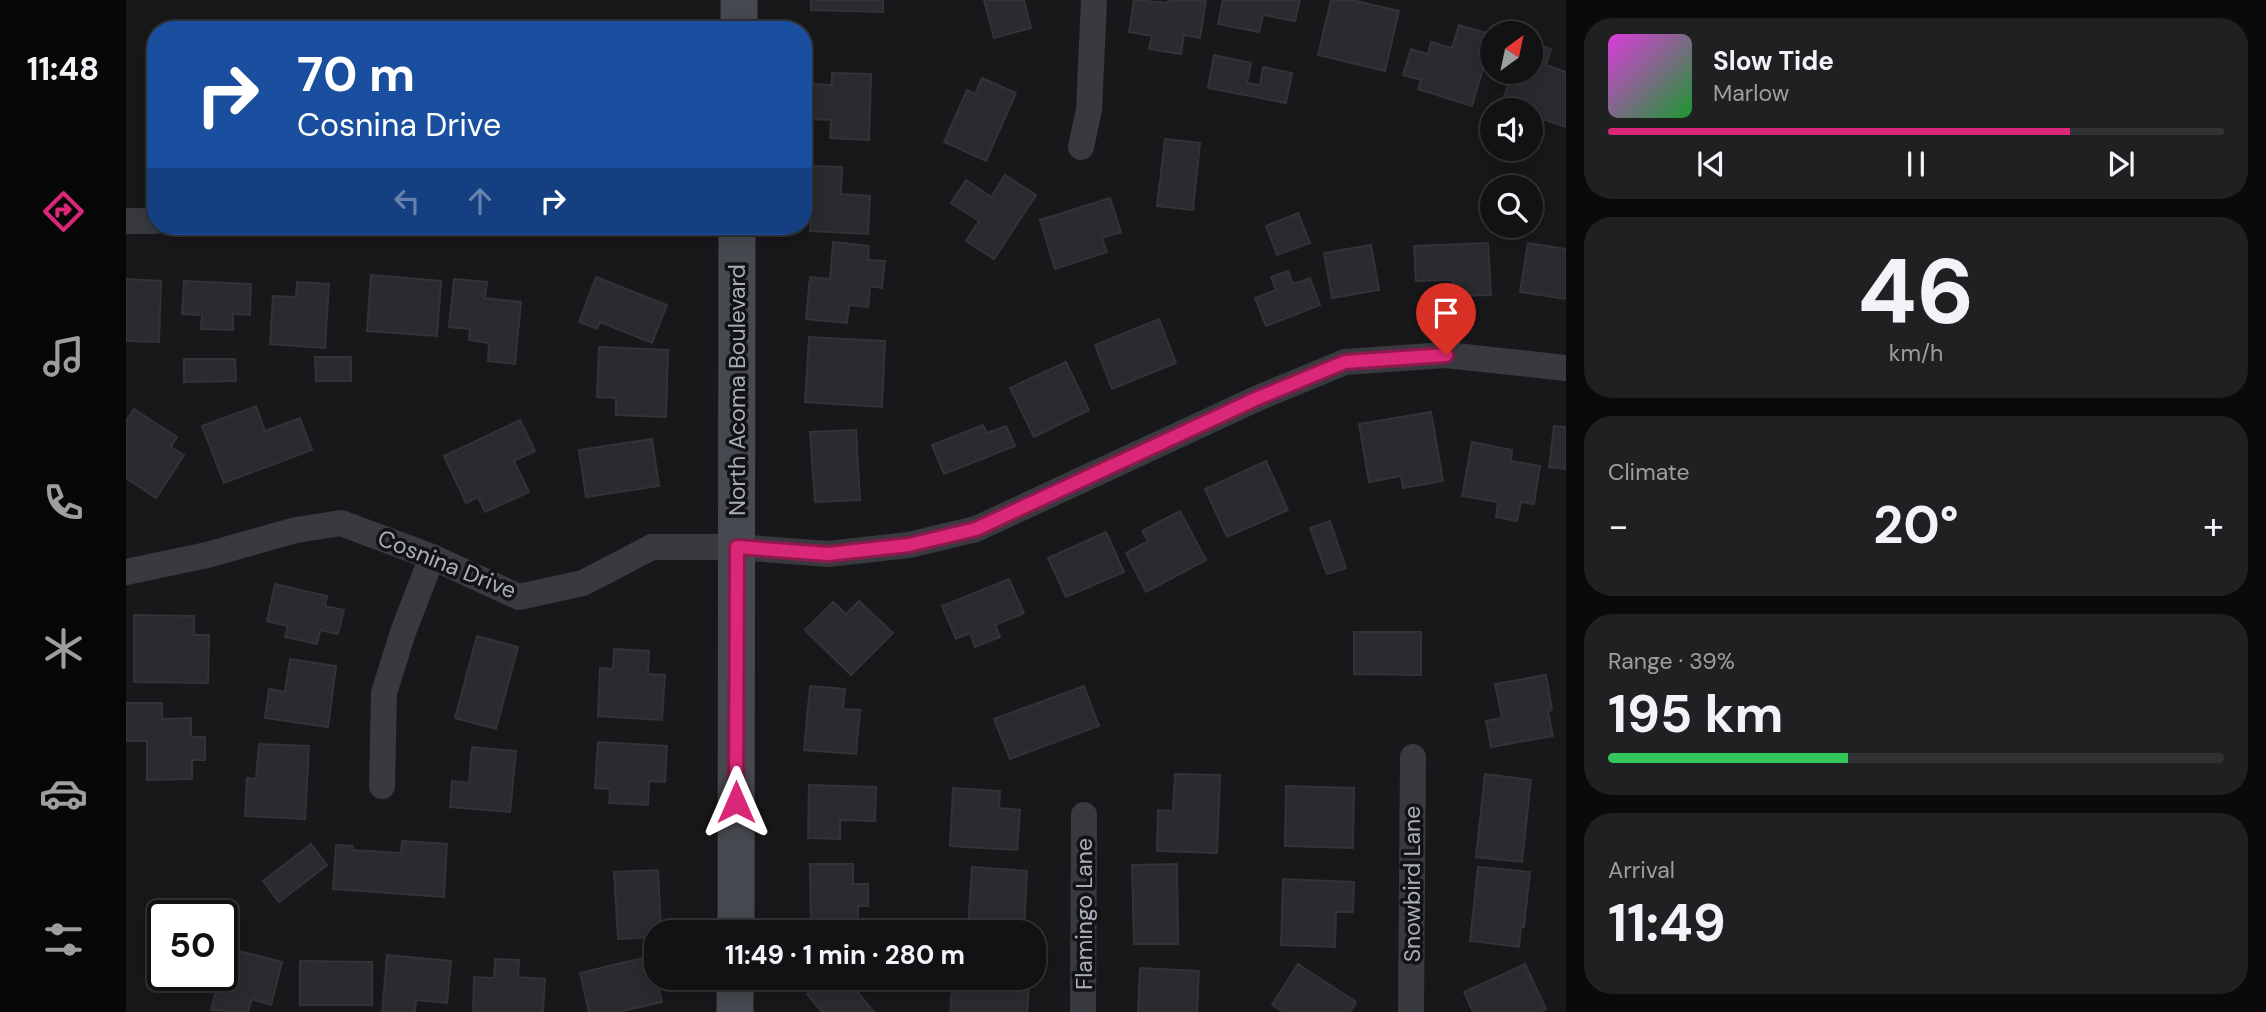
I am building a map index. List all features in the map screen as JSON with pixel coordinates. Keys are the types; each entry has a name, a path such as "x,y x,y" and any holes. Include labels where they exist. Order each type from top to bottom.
{"main road":[{"path":"739,0 739,21"},
{"name":"North Acoma Boulevard","path":"736,920 737,235"},
{"path":"735,1012 736,990"}],"street":[{"path":"1081,148 1089,110 1094,0"},
{"path":"126,221 147,221"},
{"name":"Cosnina Drive","path":"126,572 207,555 296,530 341,523 432,557 519,597 583,583 652,547 737,547 828,554 909,545 976,529 1258,398 1345,362 1446,355 1566,368"},
{"path":"382,786 384,693 403,632 432,557"},
{"name":"Snowbird Lane","path":"1411,1012 1413,757"},
{"name":"Flamingo Lane","path":"1083,1012 1084,815"}],"building":[{"path":"811,0 883,0 883,12 811,10"},
{"path":"984,0 1024,0 1031,28 994,38"},
{"path":"1134,0 1168,3 1168,0 1206,0 1200,38 1184,35 1181,54 1149,49 1152,36 1129,32"},
{"path":"1223,0 1300,0 1295,21 1263,15 1259,32 1218,24"},
{"path":"1331,0 1352,0 1399,11 1385,71 1318,55"},
{"path":"1459,25 1480,31 1480,79 1472,106 1418,89 1421,80 1403,75 1411,49 1428,54 1431,42 1452,48"},
{"path":"1544,47 1551,49 1546,65 1566,72 1566,127 1543,119 1543,98 1504,98 1508,84 1544,84"},
{"path":"1214,55 1251,63 1247,83 1260,85 1263,67 1292,73 1286,103 1208,88"},
{"path":"832,73 871,74 869,140 830,138 831,120 812,119 812,84 832,85"},
{"path":"982,78 1016,93 986,161 944,142 967,90 975,94"},
{"path":"1165,139 1200,143 1193,210 1157,206"},
{"path":"813,166 842,167 841,194 870,196 868,234 812,231"},
{"path":"1005,175 1036,195 994,259 966,241 979,221 951,203 966,180 991,197"},
{"path":"1110,198 1121,232 1102,238 1107,252 1055,269 1040,220"},
{"path":"1298,213 1310,243 1277,255 1266,226"},
{"path":"833,242 869,246 868,260 885,261 882,288 870,286 868,307 849,305 847,323 806,319 810,277 830,279"},
{"path":"1488,243 1491,295 1454,296 1453,280 1416,281 1414,246"},
{"path":"1528,243 1566,249 1566,299 1520,292"},
{"path":"1371,245 1379,290 1332,298 1324,253"},
{"path":"1288,271 1293,284 1310,278 1320,305 1266,326 1255,298 1276,290 1271,277"},
{"path":"371,275 441,281 437,336 367,331"},
{"path":"596,277 667,305 652,343 600,322 597,329 579,322"},
{"path":"126,279 161,281 159,342 126,341"},
{"path":"454,279 487,282 485,298 521,302 515,364 488,361 489,343 469,340 470,329 449,327"},
{"path":"184,281 251,284 250,315 233,314 233,330 201,329 202,315 182,314"},
{"path":"297,282 329,284 325,348 270,344 273,296 296,297"},
{"path":"1159,319 1176,363 1112,389 1095,345"},
{"path":"809,337 885,341 882,407 805,402"},
{"path":"599,347 668,350 666,417 616,415 616,398 597,397"},
{"path":"315,357 351,357 351,381 316,381"},
{"path":"184,359 235,359 236,381 184,382"},
{"path":"1066,362 1089,410 1034,437 1010,388"},
{"path":"256,406 265,431 300,418 312,450 224,483 202,426"},
{"path":"134,409 177,437 171,447 184,455 156,498 126,478 126,421"},
{"path":"1431,412 1443,481 1403,488 1401,476 1369,482 1359,424"},
{"path":"520,420 535,451 514,461 529,492 485,512 478,497 466,503 444,456"},
{"path":"983,425 987,433 1006,426 1015,446 944,474 932,445"},
{"path":"1554,426 1566,427 1566,469 1549,467"},
{"path":"856,430 860,500 815,502 810,432"},
{"path":"652,439 659,486 586,497 579,450"},
{"path":"1472,442 1512,450 1511,461 1540,466 1534,504 1521,502 1517,521 1496,517 1498,502 1462,496"},
{"path":"1266,461 1288,510 1227,537 1205,489"},
{"path":"1180,511 1206,560 1146,592 1126,553 1148,541 1142,531"},
{"path":"1330,521 1346,568 1327,574 1310,528"},
{"path":"1106,532 1124,572 1066,597 1048,558"},
{"path":"1009,579 1024,613 995,625 1000,637 975,647 970,633 956,639 942,606"},
{"path":"275,584 327,596 325,606 344,610 338,634 320,630 317,644 285,637 288,626 267,621"},
{"path":"859,601 893,633 851,675 805,630 833,602 846,614"},
{"path":"134,615 194,616 194,635 209,635 208,683 134,682"},
{"path":"1354,632 1421,632 1421,675 1354,674"},
{"path":"477,636 518,647 496,729 455,718"},
{"path":"614,649 649,651 648,674 665,675 662,720 598,716 600,668 613,669"},
{"path":"290,659 336,666 328,727 265,718 269,689 285,692"},
{"path":"1546,675 1552,710 1548,711 1553,736 1491,747 1486,721 1502,718 1495,684"},
{"path":"810,686 845,689 843,709 860,710 856,754 804,750"},
{"path":"1084,686 1099,726 1010,759 994,719"},
{"path":"126,703 162,703 162,719 191,718 191,737 205,737 205,760 192,760 192,779 147,780 147,741 126,741"},
{"path":"598,742 667,746 665,782 649,781 648,805 609,803 610,789 595,788"},
{"path":"259,744 309,746 305,819 245,816 247,778 256,779"},
{"path":"472,747 516,751 510,812 450,807 452,781 469,783"},
{"path":"1175,774 1220,775 1217,853 1157,851 1158,810 1173,811"},
{"path":"1485,774 1531,780 1522,862 1476,857"},
{"path":"809,785 876,787 875,821 840,820 840,839 808,838"},
{"path":"1286,786 1354,788 1353,848 1285,846"},
{"path":"953,788 1000,791 999,808 1020,810 1017,850 950,846"},
{"path":"402,841 447,844 444,897 333,889 336,845 353,846 352,850 401,853"},
{"path":"311,844 327,865 279,902 263,881"},
{"path":"810,864 853,864 853,884 868,884 868,906 858,906 858,920 811,920"},
{"path":"1177,864 1178,944 1134,944 1132,865"},
{"path":"972,867 1027,871 1025,920 969,920"},
{"path":"1478,867 1530,872 1519,947 1470,941"},
{"path":"658,870 660,920 644,920 644,938 618,939 614,872"},
{"path":"1283,879 1354,882 1353,912 1336,912 1335,947 1281,945"},
{"path":"238,951 282,962 271,1005 252,999 248,1012 211,1010 216,991 238,991"},
{"path":"387,955 451,961 447,1003 416,1000 415,1012 382,1012"},
{"path":"644,958 644,990 659,990 662,1002 619,1012 589,1012 580,973"},
{"path":"495,959 519,960 518,977 545,979 543,1012 473,1012 474,977 494,978"},
{"path":"300,961 372,962 372,1005 300,1005"},
{"path":"1298,964 1356,1002 1350,1012 1284,1012 1272,1005"},
{"path":"1525,964 1546,1009 1540,1012 1473,1012 1464,992"},
{"path":"1140,968 1199,971 1197,1012 1138,1012"},
{"path":"812,990 856,990 874,1012 822,1012 807,994"},
{"path":"952,990 1029,990 1027,1012 950,1012"}],"route":[{"path":"736,802 737,547 828,554 909,545 976,529 1258,398 1345,362 1446,355"}]}
